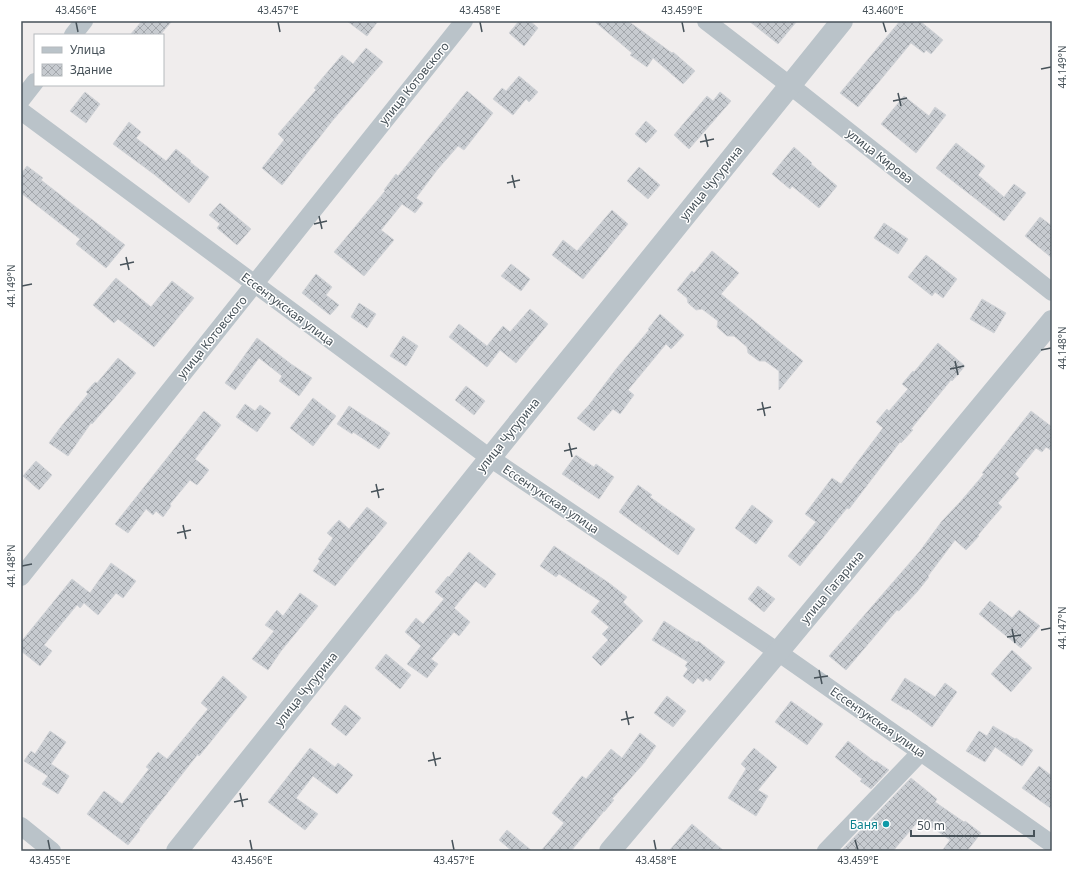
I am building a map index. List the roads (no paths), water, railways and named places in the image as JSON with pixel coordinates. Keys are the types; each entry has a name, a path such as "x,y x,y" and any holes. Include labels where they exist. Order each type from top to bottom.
{"street":[{"path":"74,34 84,21"},
{"name":"улица Котовского","path":"21,577 464,21"},
{"name":"улица Кирова","path":"706,21 790,85 1052,292"},
{"name":"улица Чугурина","path":"177,851 490,458 842,21"},
{"path":"21,100 34,83"},
{"name":"Ессентукская улица","path":"21,111 490,458 778,652 1052,844"},
{"name":"улица Гагарина","path":"610,851 778,652 1052,321"},
{"path":"826,851 921,752"},
{"path":"21,826 52,851"}],"place":[{"name":"Баня","path":"886,824"}]}
